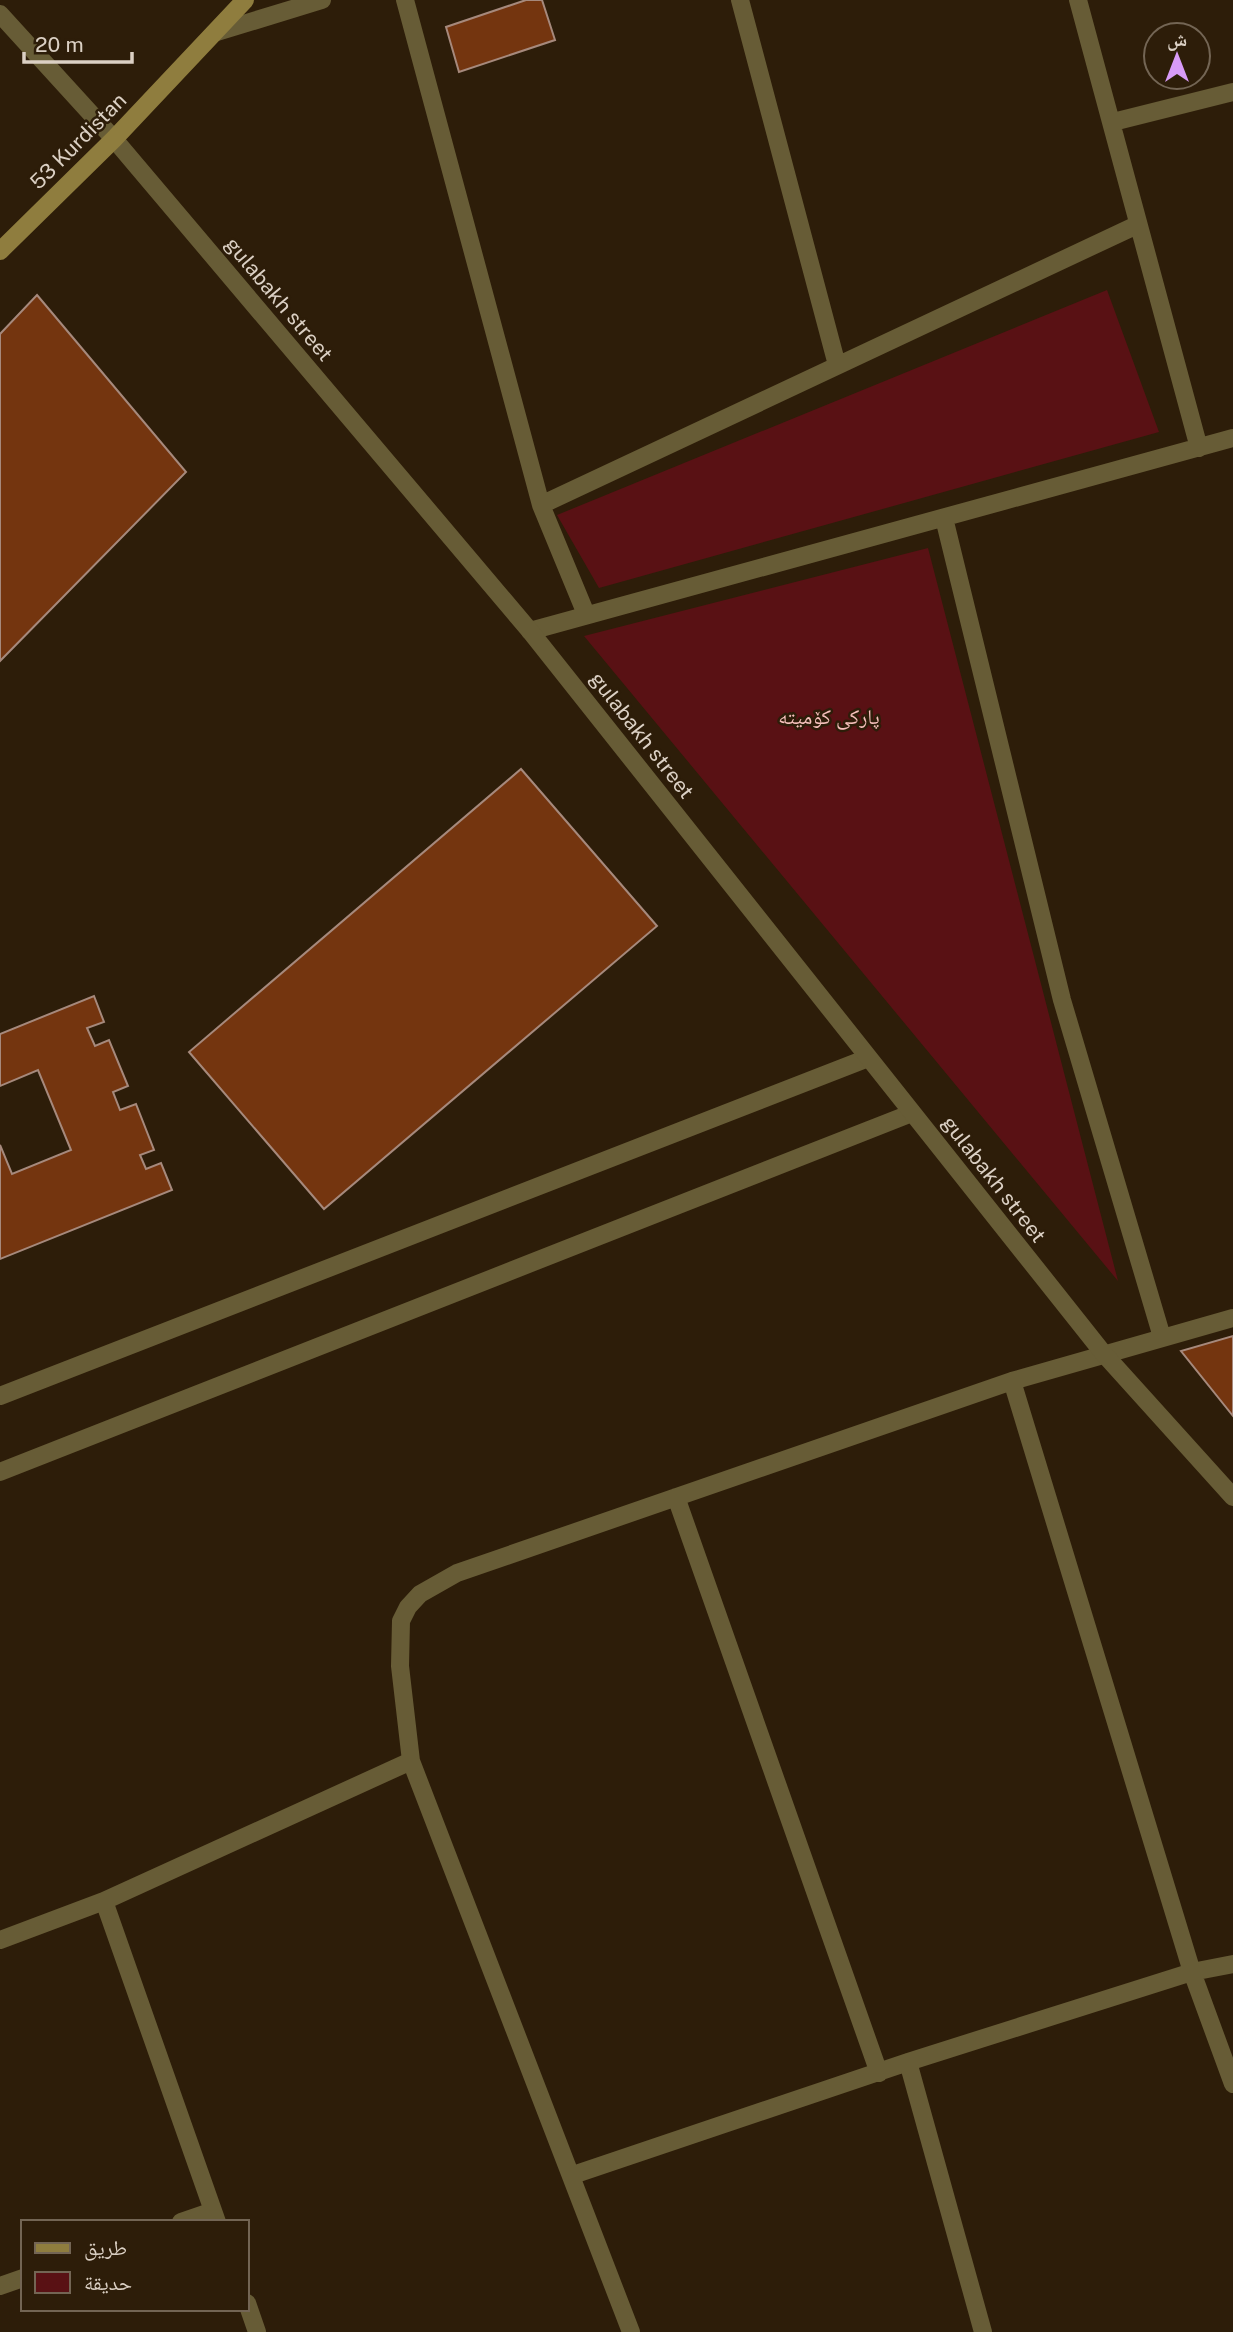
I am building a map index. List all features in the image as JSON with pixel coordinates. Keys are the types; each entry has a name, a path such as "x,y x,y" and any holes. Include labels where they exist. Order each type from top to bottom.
{"main road":[{"name":"53 Kurdistan","path":"0,251 114,139 246,0"}],"street":[{"path":"214,33 322,0"},
{"path":"405,0 541,505 586,614"},
{"path":"740,0 837,365"},
{"path":"1078,0 1113,122 1136,225 1199,448"},
{"name":"gulabakh street","path":"0,14 114,139 530,631 1104,1354 1233,1497"},
{"path":"1113,122 1233,92"},
{"path":"541,505 1136,225"},
{"path":"530,631 1233,439"},
{"path":"944,518 1062,1000 1162,1337"},
{"path":"0,1396 869,1058"},
{"path":"0,1472 912,1113"},
{"path":"631,2332 573,2175 411,1761 399,1642 401,1621 408,1607 420,1594 457,1573 1012,1381 1233,1318"},
{"path":"1012,1381 1192,1972 1233,2084"},
{"path":"676,1497 879,2073"},
{"path":"0,1940 104,1900 411,1761"},
{"path":"104,1900 215,2216 192,2220"},
{"path":"573,2175 908,2062 1192,1972 1233,1964"},
{"path":"908,2062 984,2332"},
{"path":"0,2286 21,2279"},
{"path":"248,2306 257,2332"}],"green space":[{"path":"1107,290 1159,432 599,588 557,515"},
{"name":"پارکی کۆمیتە","path":"928,548 1118,1281 584,636"}],"building":[{"path":"526,0 542,0 555,40 459,72 446,27"},
{"path":"37,295 186,472 0,661 0,334"},
{"path":"521,769 657,926 324,1209 189,1052"},
{"path":"94,996 104,1022 87,1028 95,1046 109,1040 128,1086 113,1092 120,1110 136,1104 154,1150 140,1155 146,1169 161,1163 172,1190 0,1259 0,1145 12,1174 71,1150 38,1070 0,1086 0,1034"},
{"path":"1233,1336 1233,1416 1181,1351"}]}
